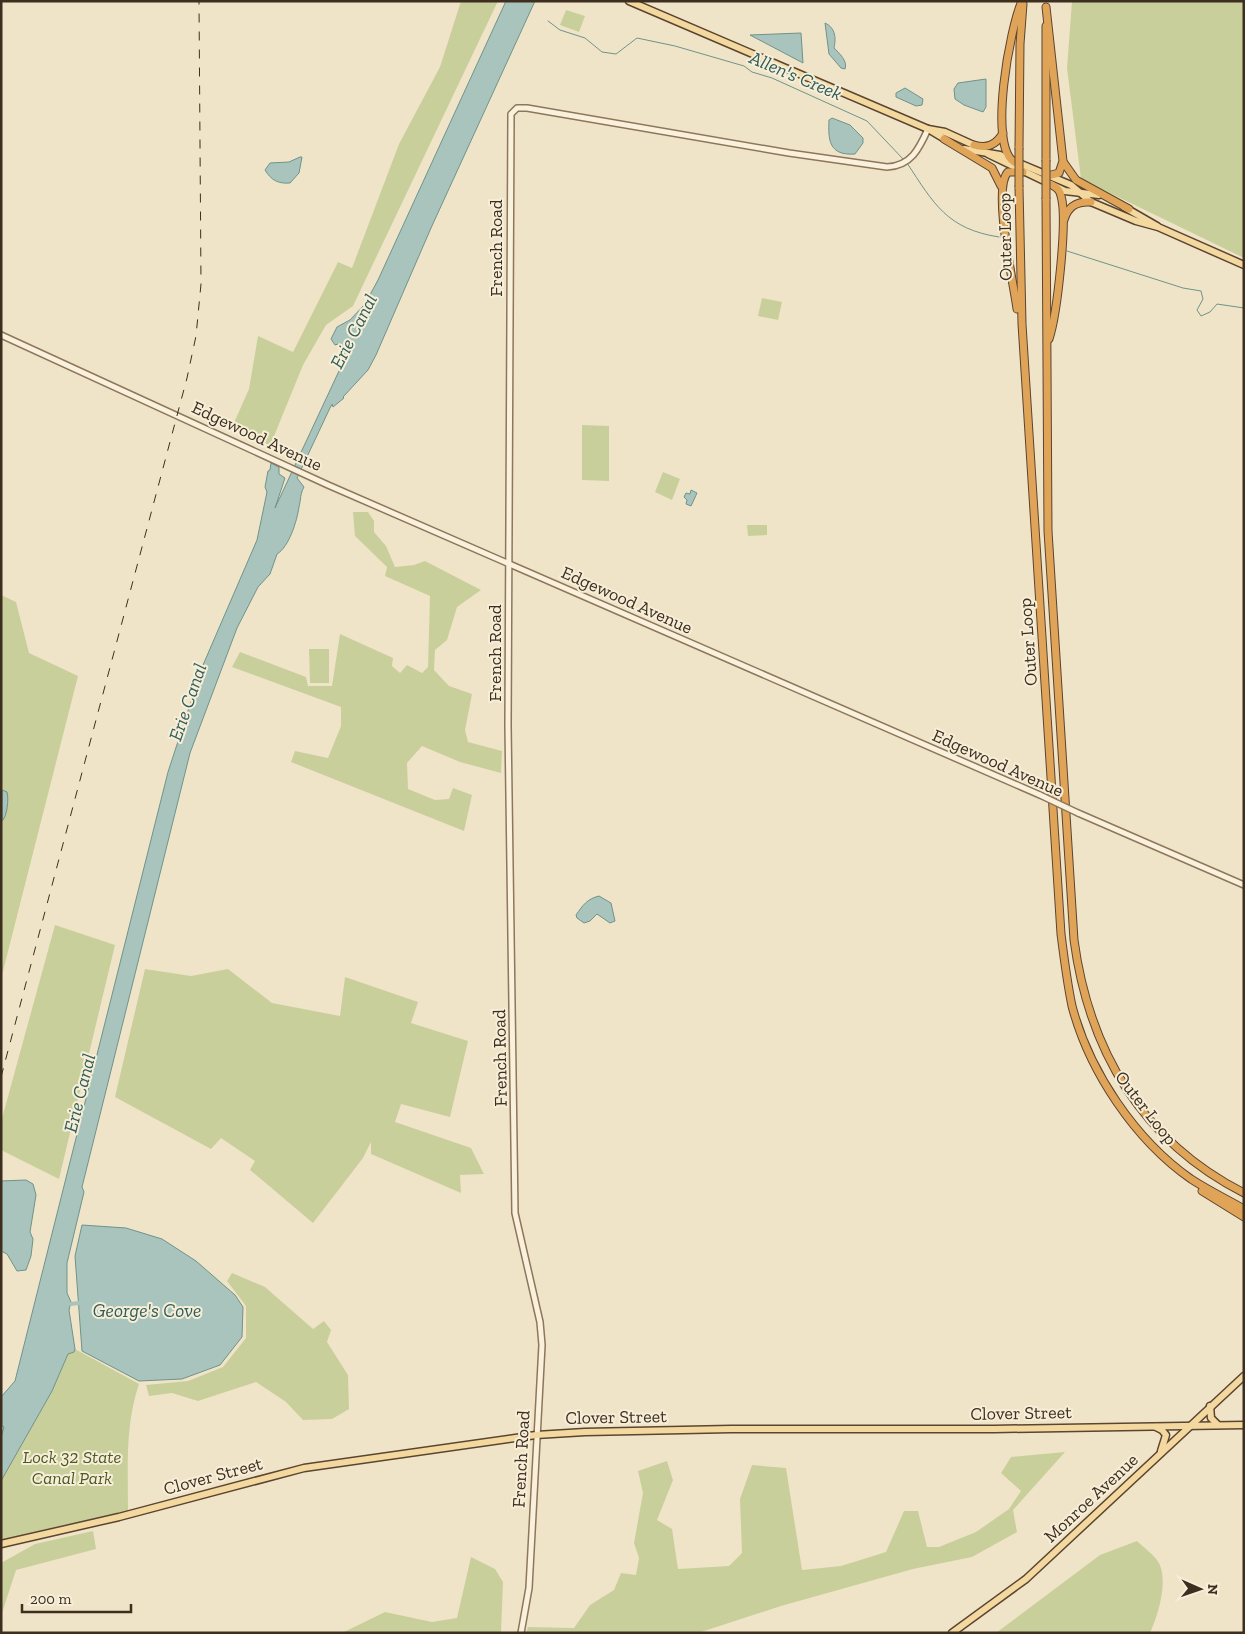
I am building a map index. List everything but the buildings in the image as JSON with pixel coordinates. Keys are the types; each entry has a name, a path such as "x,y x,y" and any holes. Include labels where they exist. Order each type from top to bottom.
{"highway":[{"path":"1014,162 1005,153 1003,132 1005,74 1017,12 1023,1"},
{"name":"Outer Loop","path":"1023,1 1020,52 1019,148 1022,324 1066,974 1073,1008 1085,1042 1112,1093 1151,1144 1190,1178 1244,1209"},
{"path":"1046,4 1063,161 1070,174 1076,180 1129,209"},
{"name":"Outer Loop","path":"1046,4 1049,551 1074,940 1078,974 1099,1039 1121,1082 1153,1124 1176,1147 1234,1188 1244,1192"},
{"path":"974,144 992,145 1003,132"},
{"path":"944,139 992,168 1000,180 1007,253 1022,324"},
{"path":"1047,176 1059,174 1063,161"},
{"path":"1003,196 1005,175 1011,172 1023,172"},
{"path":"1047,347 1055,308 1062,230 1062,199 1059,190 1052,184"},
{"path":"1062,230 1070,208 1079,202 1091,202"},
{"path":"1190,1178 1215,1200 1244,1218"}],"main road":[{"path":"629,1 928,129 970,151 998,154 1070,186 1091,202 1136,221 1158,226"},
{"path":"928,129 940,130 974,144 1023,172 1065,190 1096,194 1129,209 1158,226 1244,265"},
{"name":"Monroe Avenue","path":"952,1633 1026,1579 1244,1376"},
{"path":"1210,1406 1211,1418 1219,1425"},
{"name":"Clover Street","path":"1,1544 119,1517 296,1470 536,1435 585,1432 712,1430 994,1429 1244,1425"},
{"path":"1155,1426 1166,1435 1160,1454"}],"street":[{"name":"French Road","path":"520,1633 529,1588 536,1435 542,1358 541,1333 516,1213 508,726 511,114 514,109 527,108 870,166 892,167 905,163 912,158 928,129"},
{"name":"Edgewood Avenue","path":"1,335 312,478 1244,885"}],"green space":[{"path":"461,1 498,1 353,306 326,325 303,365 270,446 233,425 249,389 258,336 293,352 338,262 352,268 399,144 440,67"},
{"path":"1072,1 1244,1 1244,258 1081,179 1067,68"},
{"path":"566,10 585,16 579,32 560,25"},
{"path":"762,298 782,302 778,320 758,316"},
{"path":"582,425 609,426 609,481 582,480"},
{"path":"663,472 680,479 672,500 655,492"},
{"path":"353,512 368,512 374,521 374,532 386,546 395,567 414,565 425,561 481,590 457,607 447,640 435,650 434,670 449,686 472,694 465,730 468,742 502,751 501,773 460,762 422,746 407,763 408,789 435,800 449,799 453,788 472,795 464,831 291,762 295,751 328,758 341,726 341,707 232,667 240,652 306,677 308,686 332,686 340,634 393,658 392,666 400,673 407,665 422,673 428,667 430,596 385,576 387,567 355,536"},
{"path":"747,525 767,525 767,535 748,536"},
{"path":"1,595 16,602 29,653 78,676 1,979"},
{"path":"309,649 329,649 329,683 310,683"},
{"path":"55,925 115,945 59,1179 1,1150 1,1122"},
{"path":"145,969 191,976 228,969 272,1003 340,1016 345,977 418,1002 411,1023 468,1041 450,1117 401,1104 395,1122 471,1148 484,1174 460,1175 461,1193 371,1154 371,1142 363,1158 313,1223 250,1170 255,1161 221,1138 211,1149 115,1097"},
{"path":"232,1273 265,1287 313,1329 324,1321 331,1330 327,1342 348,1375 349,1409 332,1419 303,1420 286,1402 256,1382 198,1401 172,1393 149,1396 146,1385 188,1381 223,1367 246,1338 246,1306 227,1281"},
{"name":"Lock 32 State Canal Park","path":"75,1349 139,1384 129,1431 128,1511 1,1540 1,1481 52,1391 68,1354 74,1352"},
{"path":"1065,1452 1013,1510 1017,1532 972,1557 913,1569 781,1606 698,1633 526,1633 528,1627 574,1628 590,1605 614,1590 621,1573 636,1575 639,1558 634,1543 643,1493 638,1471 667,1461 673,1480 657,1520 672,1529 678,1569 729,1566 742,1553 740,1499 752,1465 786,1468 802,1570 841,1566 886,1552 904,1511 918,1511 927,1547 939,1547 976,1532 1009,1509 1021,1491 1001,1473 1011,1457"},
{"path":"93,1531 96,1549 16,1570 1,1616 1,1563 35,1544"},
{"path":"1137,1541 1157,1560 1163,1576 1159,1607 1150,1633 996,1633 1100,1555"},
{"path":"471,1557 495,1569 503,1582 501,1633 342,1633 385,1612 432,1622 457,1618"}],"water":[{"name":"Erie Canal","path":"506,1 535,1 431,228 376,355 368,370 344,398 333,407 332,404 297,478 304,487 292,533 285,546 277,554 270,574 258,587 237,628 190,753 82,1187 84,1192 67,1263 67,1293 71,1302 69,1310 75,1349 74,1352 68,1354 52,1391 1,1481 1,1437 4,1427 1,1425 1,1397 15,1381 168,772 203,665 257,540 267,492 265,487 268,471 270,470 271,463 279,467 279,474 285,478 275,508 346,356 338,344 335,345 331,339 337,327 350,320 365,304 378,280"},
{"path":"825,23 833,31 835,37 834,48 844,60 845,69 841,68 829,54"},
{"path":"801,33 803,63 750,35"},
{"path":"986,79 986,107 983,112 964,105 955,99 954,89 958,83"},
{"path":"905,88 923,99 922,105 916,106 896,97 896,93"},
{"path":"832,118 850,125 863,138 863,143 855,154 840,152 832,145 829,134 829,120"},
{"path":"302,157 299,173 290,183 275,181 265,170 270,163 289,162"},
{"path":"691,490 697,493 691,506 686,504 687,500 684,497 686,493 690,494"},
{"path":"2,790 7,792 8,799 2,821"},
{"path":"599,896 611,903 615,921 610,923 597,914 590,921 584,923 577,918 576,915 586,903"},
{"path":"26,1180 33,1184 36,1195 30,1232 33,1239 31,1256 26,1270 17,1271 7,1254 1,1251 1,1181"},
{"name":"George's Cove","path":"82,1225 126,1228 162,1239 196,1261 235,1295 243,1307 242,1337 220,1365 182,1379 139,1381 82,1351 75,1256"}],"waterway":[{"name":"Allen's Creek","path":"548,21 560,30 585,38 602,52 616,54 637,38 675,46 744,66 752,72 772,78 867,121 904,160"},
{"name":"Allen's Creek","path":"907,163 925,191 954,221 966,228 999,237"},
{"name":"Allen's Creek","path":"1067,251 1183,288 1201,291 1203,299 1197,310 1201,316 1210,312 1217,304 1244,308"},
{"path":"71,1304 79,1303"}],"railway":[{"path":"1,1077 187,378 196,336 201,284 199,1"}]}
